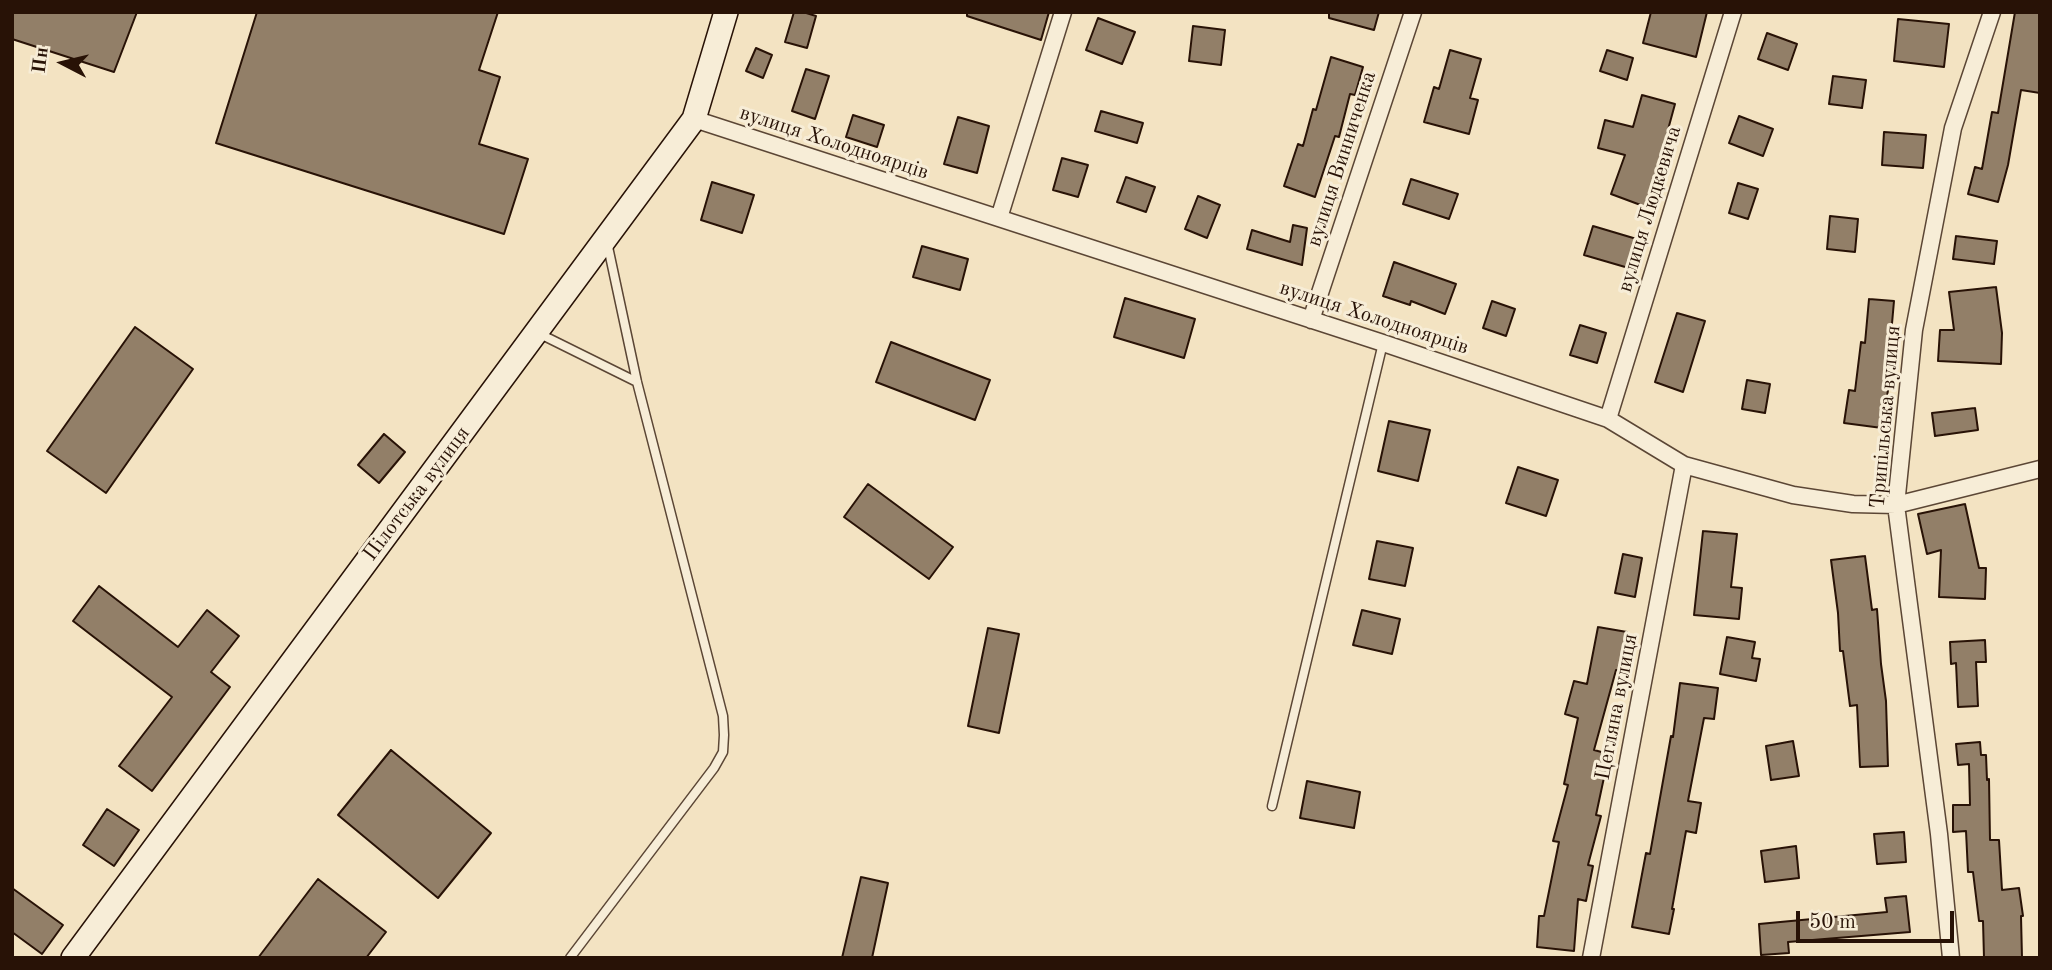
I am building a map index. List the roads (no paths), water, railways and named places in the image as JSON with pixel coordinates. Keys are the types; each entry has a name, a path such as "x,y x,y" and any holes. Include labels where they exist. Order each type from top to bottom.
{"street":[{"name":"Пілотська вулиця","path":"73,958 694,119 726,12"},
{"path":"999,218 1063,12"},
{"name":"вулиця Винниченка","path":"1311,320 1412,12"},
{"name":"вулиця Людкевича","path":"1608,419 1733,12"},
{"name":"Трипільська вулиця","path":"1951,958 1939,834 1896,505 1914,330 1953,128 1992,12"},
{"name":"вулиця Холодноярців","path":"694,119 1608,419 1684,464 1793,495 1853,504 1896,505 2040,469"},
{"name":"Цегляна вулиця","path":"1591,958 1684,464"}],"lane":[{"path":"570,958 714,768 723,752 723,716 637,382 607,238"},
{"path":"536,332 637,382"},
{"path":"1272,806 1383,343"}]}
